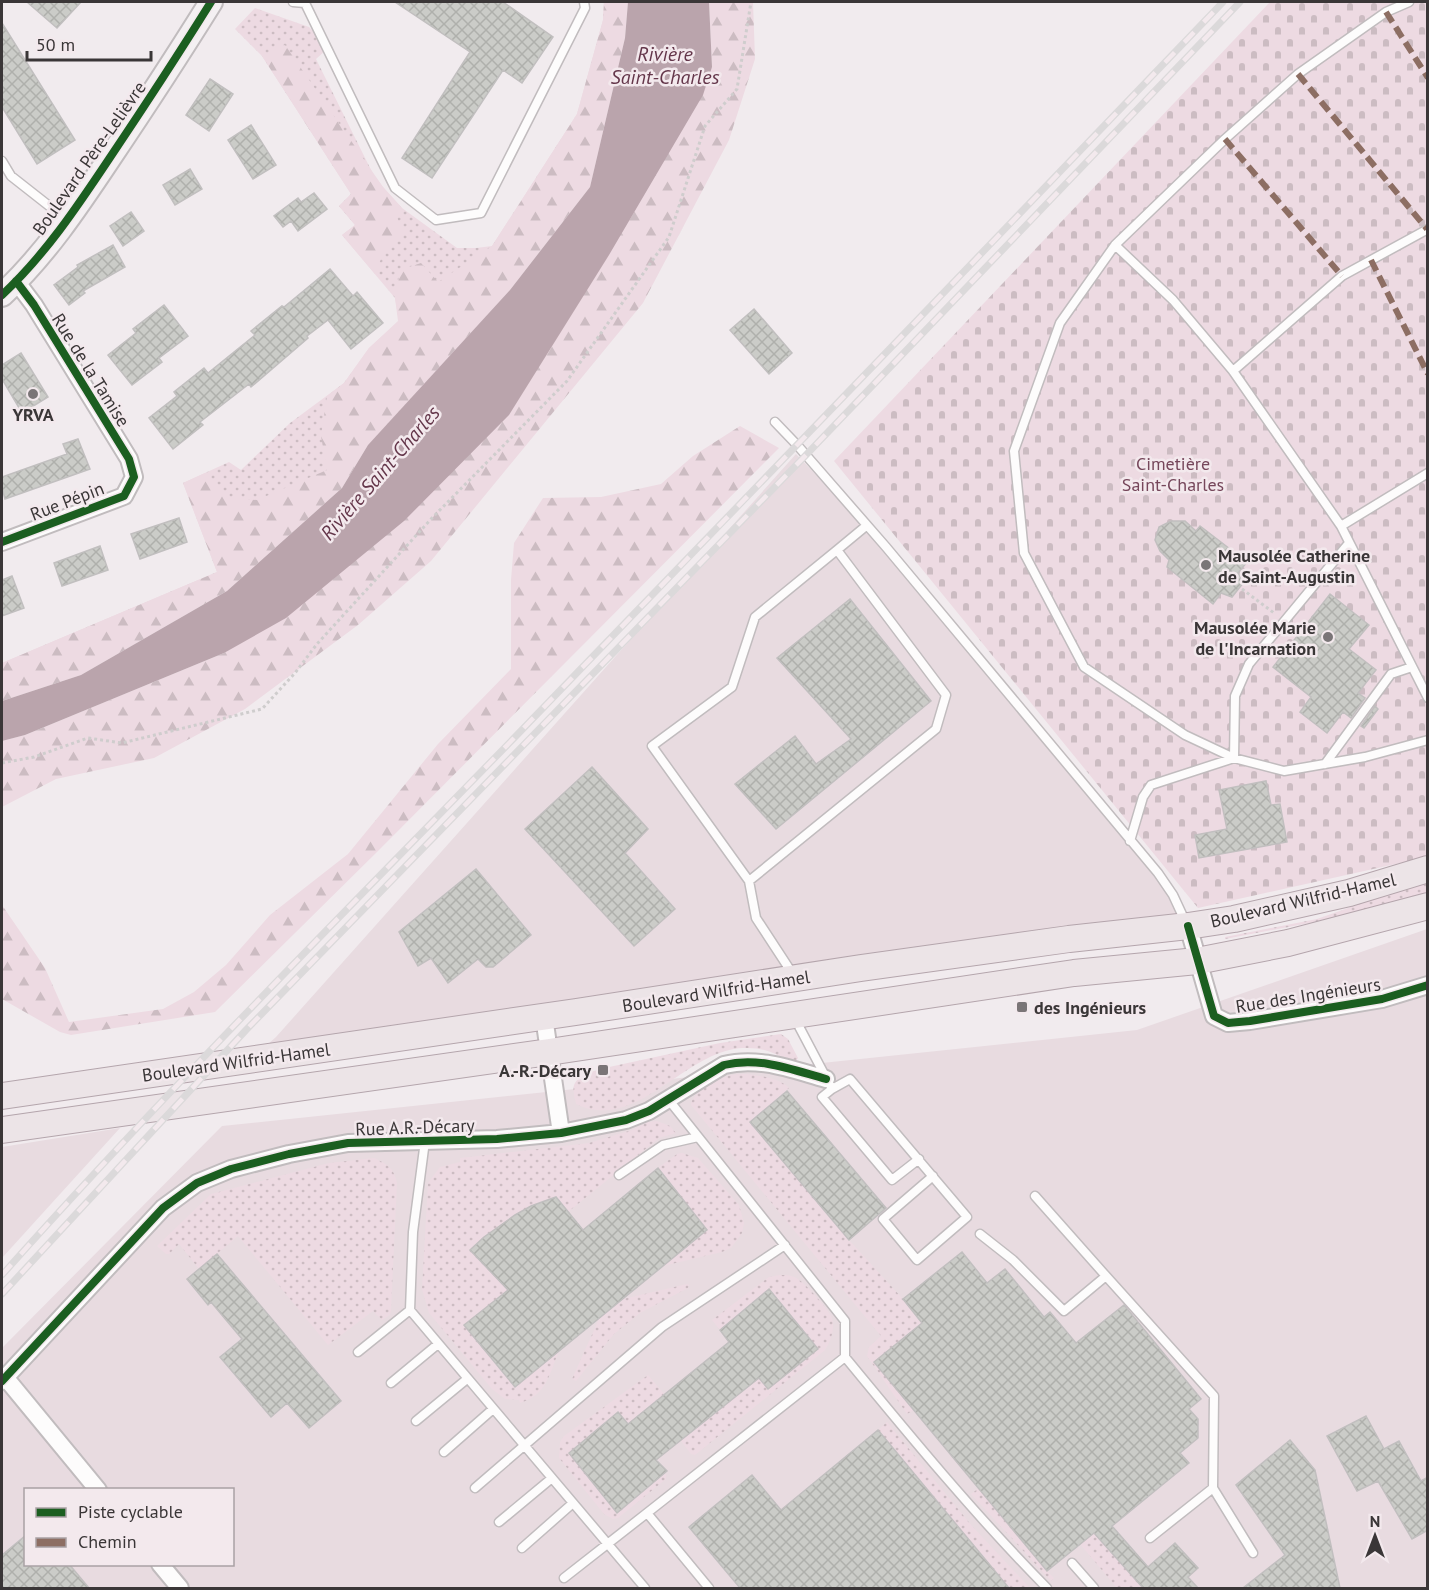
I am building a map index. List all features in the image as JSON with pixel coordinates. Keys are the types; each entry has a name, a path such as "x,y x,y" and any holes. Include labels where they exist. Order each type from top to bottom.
{"main road":[{"name":"Boulevard Père-Lelièvre","path":"9,288 68,220 212,2"},
{"name":"Boulevard Wilfrid-Hamel","path":"2,1096 1069,939 1234,919 1349,893 1428,870"},
{"name":"Boulevard Wilfrid-Hamel","path":"2,1130 549,1052 1074,973 1197,961 1288,943 1428,906"}],"street":[{"name":"Rue de la Tamise","path":"9,288 34,305 129,459 134,477"},
{"name":"Rue Pépin","path":"2,542 124,496 134,477"},
{"name":"Rue des Ingénieurs","path":"1188,926 1214,1016 1228,1023 1382,999 1428,985"},
{"path":"544,1017 561,1133"},
{"name":"Rue A.R.-Décary","path":"3,1379 163,1208 197,1183 231,1169 348,1143 497,1139 561,1133 626,1120 649,1111 724,1065 737,1062 763,1062 829,1084"},
{"path":"3,1379 96,1488"},
{"path":"162,1566 180,1588"}],"lane":[{"path":"293,2 305,2 395,188 436,220 481,213 585,8 584,2"},
{"path":"1409,2 1386,12 1298,74 1225,139 1115,245 1060,323 1014,451 1024,553 1083,667 1185,735 1234,758 1284,771 1365,757 1428,740"},
{"path":"2,161 11,176 68,220"},
{"path":"1233,371 1342,276 1428,229"},
{"path":"1115,245 1173,300 1233,371 1341,526 1428,698"},
{"path":"775,422 866,526 1131,841 1173,895 1188,926"},
{"path":"1341,526 1428,473"},
{"path":"796,979 756,918 749,881 652,746 732,687 755,617 866,526"},
{"path":"1234,758 1235,696 1249,664 1349,543"},
{"path":"749,881 936,729 946,695 837,550"},
{"path":"1325,764 1391,674 1412,667"},
{"path":"1131,841 1143,798 1151,785 1234,758"},
{"path":"792,1014 829,1084"},
{"path":"919,1159 892,1180 822,1097 829,1084 850,1079 919,1159 933,1176 969,1220 917,1260 883,1219 933,1176"},
{"path":"669,1099 845,1321 845,1357 943,1476 1047,1588"},
{"path":"619,1174 663,1145 698,1137"},
{"path":"425,1141 413,1232 410,1310 645,1588"},
{"path":"1035,1196 1214,1396 1213,1488 1253,1553"},
{"path":"980,1234 1013,1260 1064,1311 1106,1276"},
{"path":"476,1488 662,1327 784,1245"},
{"path":"358,1352 410,1310"},
{"path":"391,1383 438,1344"},
{"path":"564,1578 845,1357"},
{"path":"416,1421 467,1379"},
{"path":"444,1452 493,1409"},
{"path":"499,1522 552,1478"},
{"path":"1150,1538 1213,1488"},
{"path":"522,1548 573,1503"},
{"path":"647,1513 709,1588"},
{"path":"1072,1563 1094,1588"}],"path":[{"path":"2,763 34,757 88,738 122,743 262,709 295,673 317,644 432,518 567,381 669,237 705,126 737,89 751,2"},
{"path":"1242,589 1285,621"}],"shaded area":[{"path":"796,454 886,547 1158,873 1188,926 250,1060 276,1037"},
{"path":"1427,929 1427,1588 2,1588 2,1348 222,1126 1137,1030"},
{"path":"120,1128 2,1258 2,1147"}],"green space":[{"path":"604,2 628,2 510,290 368,445 227,591 2,663 217,572 183,483 229,462 241,470 290,423 344,383 369,348 399,321 395,298 342,235 355,225 339,206 351,194 262,56 235,29 255,8 309,27 319,37 326,50 316,59 373,174 402,208 457,248 476,248 492,246 577,114 603,20"},
{"path":"604,2 628,2 625,38 590,187 510,290 368,445 342,488 227,591 81,675 2,701 2,663 217,572 183,483 205,473 224,498 257,500 327,470 321,436 327,396 344,383 369,348 398,321 395,298 400,270 421,263 438,282 492,246 577,114 603,20"},
{"path":"709,2 753,2 755,59 729,140 643,303 431,561 358,625 245,709 154,758 56,779 2,807 2,741 25,735 224,653 712,67"},
{"name":"Cimetière Saint-Charles","path":"1270,2 1427,2 1427,857 1198,908 834,461"},
{"path":"285,45 383,187 402,208 397,217 403,236 386,246 375,274 342,235 355,225 339,206 351,194 262,56"},
{"path":"740,426 779,448 215,1012 71,1035 60,1032 2,999 2,905 45,968 69,1022 163,1009 194,992 226,965 270,915 348,854 438,744 511,669 511,580 514,543 543,498 601,497 661,484 693,456"},
{"path":"1427,880 1427,893 1336,918 1225,939 1225,937 1317,919"},
{"path":"781,1034 788,1039 798,1058 795,1062 765,1050 752,1048 722,1052 701,1062 640,1100 619,1108 598,1110 576,1104 575,1083 586,1074 600,1069 720,1043"},
{"path":"747,1074 775,1080 789,1088 750,1123 849,1240 903,1299 1070,1505 1143,1588 1117,1588 1080,1544 914,1410 907,1414 867,1356 869,1347 881,1336 691,1105 696,1095 714,1082 732,1075"},
{"path":"657,1121 670,1126 676,1133 659,1138 568,1212 556,1197 500,1226 470,1249 513,1286 464,1326 515,1387 559,1351 546,1383 536,1395 520,1403 519,1400 505,1399 492,1389 429,1313 422,1289 428,1183 440,1167 460,1162 460,1158 589,1143 632,1130 648,1122"},
{"path":"682,1153 698,1158 739,1205 744,1223 742,1233 731,1248 663,1266 707,1229 658,1168 677,1154"},
{"path":"374,1158 389,1167 397,1183 390,1315 382,1320 373,1311 328,1345 238,1236 199,1269 179,1244 169,1254 157,1246 211,1194 329,1163"},
{"path":"780,1275 798,1279 826,1309 833,1322 829,1343 825,1350 695,1455 691,1454 681,1441 759,1378 768,1389 818,1349 770,1290 720,1330 712,1320 769,1277"},
{"path":"687,1284 688,1288 640,1313 614,1334 576,1381 572,1379 599,1319 623,1299"},
{"path":"648,1375 664,1394 628,1424 618,1412 569,1453 617,1512 664,1473 666,1475 666,1479 618,1518 613,1519 604,1514 559,1458 560,1442 564,1436"},
{"path":"887,1422 972,1526 1030,1588 1009,1588 878,1430"},
{"path":"979,1488 1054,1578 1051,1581 971,1494"}],"water":[{"name":"Rivière Saint-Charles","path":"628,2 709,2 712,67 703,95 609,255 509,415 404,521 286,618 224,653 25,735 2,741 2,701 81,675 227,591 342,488 368,445 510,290 590,187 625,38"}],"building":[{"path":"27,2 81,2 57,28"},
{"path":"395,2 503,2 553,37 522,83 503,70 432,178 402,158 470,52"},
{"path":"2,23 75,140 37,164 2,107"},
{"path":"210,79 233,94 209,131 186,115"},
{"path":"251,125 276,165 253,179 228,140"},
{"path":"190,169 202,189 175,205 163,185"},
{"path":"314,193 327,209 298,231 291,221 283,227 274,216 298,198 301,202"},
{"path":"131,212 144,231 123,246 110,226"},
{"path":"113,245 125,267 83,291 85,293 69,305 54,285 78,267 77,265"},
{"path":"330,269 353,296 357,292 383,323 351,349 328,320 251,387 249,384 200,422 203,425 173,449 149,418 177,396 174,392 204,368 208,373 255,335 251,331"},
{"path":"164,305 188,336 159,358 162,362 132,385 108,355 136,333 133,329"},
{"path":"754,309 792,353 769,374 730,330"},
{"path":"21,353 48,397 22,413 2,379 2,365"},
{"path":"78,439 90,469 5,499 2,477 67,454 63,444"},
{"path":"179,518 187,542 140,559 131,534"},
{"name":"Mausolée Catherine de Saint-Augustin","path":"1171,521 1185,521 1196,531 1200,526 1247,562 1238,573 1244,582 1232,597 1221,593 1213,604 1167,567 1169,560 1160,551 1155,540 1159,527"},
{"path":"100,546 108,570 62,586 54,563"},
{"path":"12,576 24,608 2,616 2,580"},
{"name":"Mausolée Marie de l'Incarnation","path":"1330,594 1369,625 1349,649 1376,670 1358,693 1365,698 1351,718 1343,712 1327,733 1300,712 1311,697 1273,667"},
{"path":"850,599 931,701 776,829 735,784 795,736 816,764 851,739 777,658"},
{"path":"1375,706 1378,709 1364,728 1361,726"},
{"path":"592,767 648,829 625,853 675,909 634,946 525,829"},
{"path":"1266,781 1271,805 1280,804 1287,842 1199,858 1195,835 1227,829 1219,790"},
{"path":"476,869 531,935 493,967 486,967 478,959 448,983 431,958 418,966 399,932"},
{"path":"787,1091 886,1208 849,1240 750,1122"},
{"path":"658,1168 707,1230 515,1387 464,1325 508,1290 470,1250 515,1215 531,1206 556,1197 583,1230"},
{"path":"962,1252 987,1283 1005,1269 1044,1317 1050,1312 1076,1343 1124,1305 1201,1399 1189,1409 1198,1419 1198,1438 1180,1453 1189,1463 1112,1526 1148,1567 1175,1543 1198,1568 1188,1577 1198,1588 1143,1588 1094,1533 1047,1571 874,1362 922,1323 903,1299"},
{"path":"217,1254 341,1401 309,1428 287,1403 271,1417 220,1357 242,1339 211,1302 208,1305 187,1279"},
{"path":"769,1289 818,1349 768,1389 759,1378 656,1460 667,1471 617,1513 569,1453 618,1412 628,1424 729,1342 720,1330"},
{"path":"1366,1416 1384,1449 1399,1441 1421,1481 1428,1477 1428,1530 1412,1539 1378,1481 1357,1491 1327,1436"},
{"path":"878,1430 1009,1588 740,1588 689,1527 752,1475 781,1510"},
{"path":"1290,1440 1315,1470 1340,1588 1243,1588 1285,1555 1236,1485"},
{"path":"24,1537 24,1566 71,1566 89,1588 2,1588 2,1555"}],"railway":[{"path":"2,1275 256,1003 1223,2"},
{"path":"2,1294 246,1030 806,455 1240,2"}],"marked path":[{"path":"1386,12 1428,78"},
{"path":"1298,74 1427,229"},
{"path":"1225,139 1342,276"},
{"path":"1371,260 1428,374"}],"cycle path":[{"path":"2,295 32,264 72,213 211,2"},
{"path":"2,542 124,496 134,477 129,459 34,305 16,281"},
{"path":"1188,926 1214,1016 1228,1023 1382,999 1428,985"},
{"path":"2,1381 163,1208 197,1183 231,1169 289,1154 348,1143 497,1139 561,1133 626,1120 649,1111 724,1065 737,1063 776,1065 826,1079"}],"place":[{"name":"YRVA","path":"33,394"},
{"name":"Mausolée Catherine de Saint-Augustin","path":"1206,565"},
{"name":"Mausolée Marie de l'Incarnation","path":"1328,637"},
{"name":"des Ingénieurs","path":"1022,1007"},
{"name":"A.-R.-Décary","path":"603,1070"}]}
